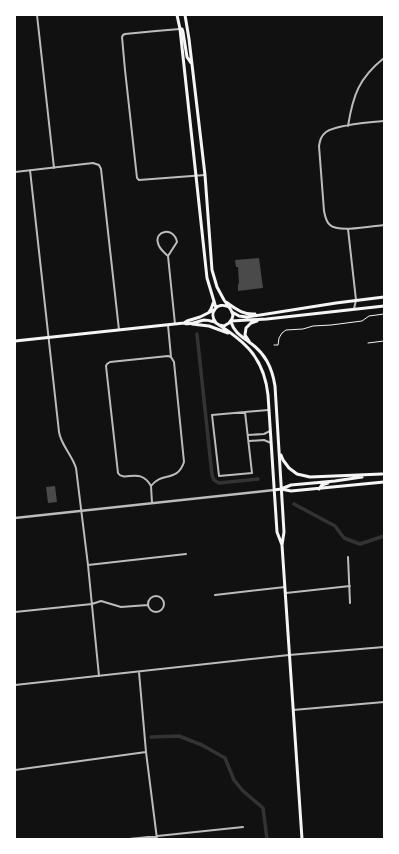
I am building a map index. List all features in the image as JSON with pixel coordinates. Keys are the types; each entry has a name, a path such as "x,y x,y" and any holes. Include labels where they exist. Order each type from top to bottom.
{"main road":[{"path":"177,15 180,29 207,278 214,301 215,309 213,319 215,322"},
{"path":"185,15 205,175 212,270 217,287 230,308 233,317 227,325 219,325"},
{"path":"180,29 182,29 183,32 187,57 192,65"},
{"path":"232,312 239,316 245,317 356,300 384,298"},
{"path":"224,300 243,313 263,314"},
{"path":"208,314 214,301"},
{"path":"15,341 184,323 208,314 222,305 230,308"},
{"path":"231,321 384,306"},
{"path":"249,342 245,335 246,328 251,323 260,319"},
{"path":"192,324 204,320 215,322 245,345 257,359 264,376 268,395 277,532 282,545"},
{"path":"231,321 236,332 263,355 269,364 276,394 284,532 282,545 302,839"},
{"path":"184,323 210,326 230,333"},
{"path":"257,359 263,355"},
{"path":"268,395 276,394"},
{"path":"280,451 283,460 289,468 297,474 310,477 383,474"},
{"path":"274,490 291,485 335,481 383,474"},
{"path":"319,489 322,484 335,481"},
{"path":"281,489 291,492 384,482"}],"street":[{"path":"37,15 54,168"},
{"path":"180,29 125,34 122,37 137,178 139,180 205,175"},
{"path":"348,126 355,95 361,82 374,66 384,58"},
{"path":"384,121 336,128 326,132 321,138 319,146 325,219 330,226 348,229 384,225"},
{"path":"15,172 93,163 99,165 101,169 119,330"},
{"path":"30,170 60,436 76,468 88,565 99,676"},
{"path":"348,229 356,300 354,309"},
{"path":"168,256 161,249 157,240 159,235 163,232 171,232 177,242 168,256 175,324"},
{"path":"151,486 160,478 178,473 184,462 174,362 171,357 168,325"},
{"path":"152,503 151,486 147,480 136,475 118,475 106,364 110,362 168,356 171,357"},
{"path":"245,412 252,473 219,476 212,415 245,412 269,410"},
{"path":"248,435 264,434 270,431"},
{"path":"248,441 264,440 271,443"},
{"path":"15,518 274,490"},
{"path":"88,565 186,554"},
{"path":"348,557 350,602"},
{"path":"286,592 350,586"},
{"path":"215,595 285,587"},
{"path":"153,596 160,597 164,603 162,610 159,612 152,611 148,605 150,598 153,596"},
{"path":"15,612 92,604 101,601 121,607 148,605"},
{"path":"15,685 289,655 384,647"},
{"path":"139,672 146,752 157,837"},
{"path":"293,710 384,702"},
{"path":"15,770 146,752"},
{"path":"129,839 243,827"}],"path":[{"path":"274,345 278,345 279,338 286,330 362,321 369,316 384,314"},
{"path":"368,343 384,341"}],"building":[{"path":"259,258 263,288 238,291 238,267 236,267 235,260"},
{"path":"55,486 57,502 48,503 46,487"}],"waterway":[{"path":"197,334 212,475 214,480 219,483 258,479"},
{"path":"294,504 335,526 344,538 360,544 384,536"},
{"path":"151,737 179,736 202,745 225,758 234,780 243,791 263,808 267,839"}]}
